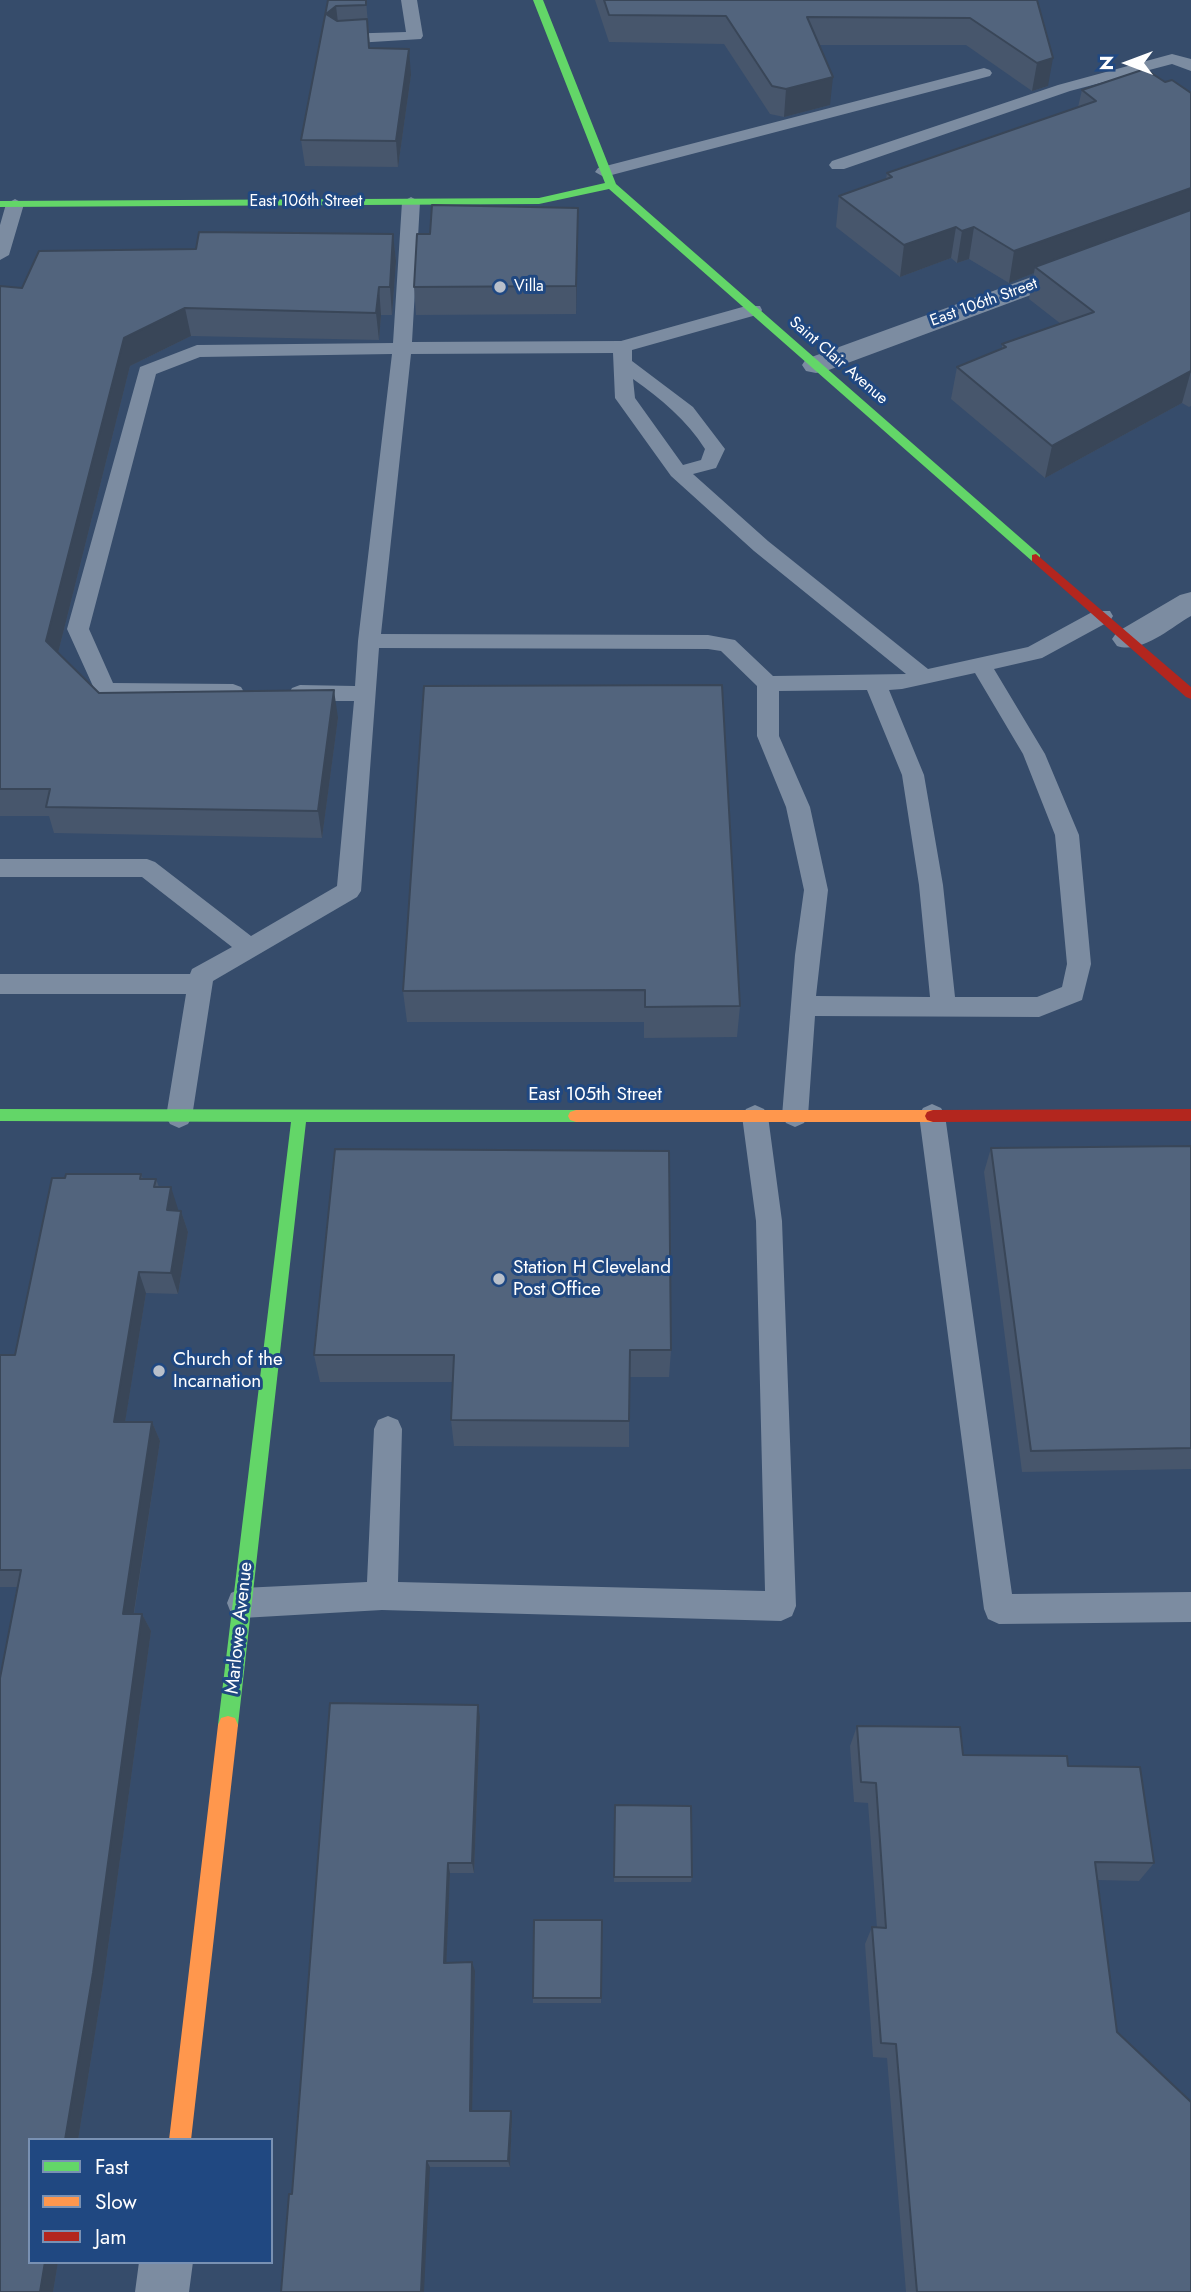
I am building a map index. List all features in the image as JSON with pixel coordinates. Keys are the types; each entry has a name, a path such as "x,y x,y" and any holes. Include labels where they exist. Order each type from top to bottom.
{"street":[{"name":"Saint Clair Avenue","path":"538,0 608,178 753,310 1191,694"},
{"name":"East 106th Street","path":"7,204 539,201 608,178"},
{"name":"East 106th Street","path":"816,365 1101,260"},
{"path":"1128,639 1191,602"},
{"name":"East 105th Street","path":"0,1115 1191,1115"},
{"name":"Marlowe Avenue","path":"180,2138 299,1117"},
{"path":"162,2292 166,2264"}],"lane":[{"path":"339,39 415,36 410,0"},
{"path":"838,165 1064,88 1172,60 1183,61 1191,66"},
{"path":"608,178 984,73"},
{"path":"179,1117 201,976 349,891 369,641 402,348 411,202"},
{"path":"0,256 7,204"},
{"path":"256,693 105,691 78,629 147,371 197,351 402,348 622,355 753,310"},
{"path":"622,355 625,398 678,472 761,546 924,677"},
{"path":"622,355 705,430 715,449 709,464 678,472"},
{"path":"369,641 708,642 727,645 768,684 902,682 1034,653 1102,616"},
{"path":"803,1006 1039,1007 1073,993 1079,964 1067,835 1034,754 981,665"},
{"path":"875,682 913,775 931,885 943,1006"},
{"path":"768,684 768,736 798,807 816,890 803,1006 795,1116"},
{"path":"283,693 366,694"},
{"path":"0,869 146,868 250,948"},
{"path":"0,984 200,984"},
{"path":"932,1115 999,1609 1191,1607"},
{"path":"242,1602 382,1596 782,1606 769,1221 755,1116"},
{"path":"382,1596 388,1429"}],"building":[{"path":"328,0 366,0 366,5 336,6 326,14 337,21 367,19 369,48 409,49 396,141 301,140"},
{"path":"604,0 1037,0 1053,58 1037,63 970,18 807,17 833,77 786,89 772,86 726,16 609,15"},
{"path":"1145,69 1165,82 1172,80 1191,93 1191,188 1014,251 974,227 962,231 956,227 904,245 839,196 892,177 887,173 1096,101 1082,90"},
{"path":"432,205 578,208 576,286 414,287 417,234 430,234"},
{"path":"1191,210 1191,371 1052,446 957,367 1006,347 1002,344 1094,312 1035,267"},
{"path":"199,232 393,234 390,287 379,287 376,313 185,308 124,338 46,641 99,693 334,690 318,811 46,807 50,789 0,789 0,286 22,288 39,251 196,249"},
{"path":"722,685 740,1006 645,1007 645,990 403,991 424,686"},
{"path":"1191,1146 1191,1448 1031,1451 991,1148"},
{"name":"Station H Cleveland Post Office","path":"335,1149 669,1151 671,1350 630,1350 629,1421 451,1420 454,1355 314,1355"},
{"path":"66,1174 141,1174 140,1179 156,1179 154,1187 171,1187 167,1210 181,1211 171,1273 139,1272 114,1422 152,1422 123,1614 142,1614 93,1973 65,2138 28,2138 28,2264 45,2264 40,2292 0,2292 0,1678 21,1570 0,1570 0,1355 15,1355 52,1178 65,1178"},
{"path":"330,1703 478,1705 472,1863 448,1863 444,1963 472,1962 470,2111 511,2111 508,2161 427,2161 421,2292 281,2292 289,2194 292,2194"},
{"path":"857,1726 960,1727 963,1755 1067,1756 1068,1766 1140,1767 1154,1863 1095,1862 1117,2032 1191,2102 1191,2292 917,2292 896,2044 881,2043 872,1927 886,1928 876,1783 861,1782"},
{"path":"615,1805 691,1806 692,1877 614,1877"},
{"path":"534,1920 602,1920 601,1998 533,1998"}],"traffic: fast":[{"path":"538,0 611,185 1036,558"},
{"path":"0,204 539,201 611,185"},
{"path":"0,1115 576,1116"},
{"path":"228,1725 299,1117"}],"traffic: slow":[{"path":"576,1116 933,1116"},
{"path":"180,2138 228,1725"}],"traffic: jam":[{"path":"1036,558 1191,694"},
{"path":"933,1116 1191,1115"}],"place":[{"name":"Villa","path":"500,287"},
{"name":"Station H Cleveland Post Office","path":"499,1279"},
{"name":"Church of the Incarnation","path":"159,1371"}]}
